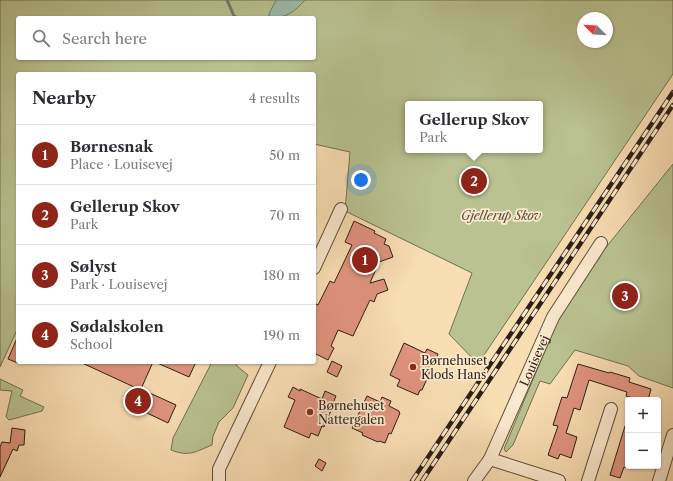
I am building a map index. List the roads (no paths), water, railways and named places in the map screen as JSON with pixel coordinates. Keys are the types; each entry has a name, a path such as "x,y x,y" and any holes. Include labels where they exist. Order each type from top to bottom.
{"street":[{"path":"316,264 341,209"},
{"name":"Louisevej","path":"474,481 490,459 553,317 601,243"},
{"path":"219,481 219,469 269,364"},
{"path":"588,481 611,409"},
{"path":"659,481 673,435"},
{"path":"490,459 552,480"}],"waterway":[{"path":"227,0 234,16"}],"railway":[{"path":"412,481 673,92"},
{"path":"422,481 673,105"}],"place":[{"name":"Gellerup Skov","path":"474,181"},
{"name":"Børnesnak","path":"365,260"},
{"name":"Sølyst","path":"625,296"},
{"name":"Børnehuset Klods Hans","path":"413,367"},
{"name":"Sødalskolen","path":"138,401"},
{"name":"Børnehuset Nattergalen","path":"310,412"}],"park label":[{"name":"Gjellerup Skov","path":"501,215"}]}
